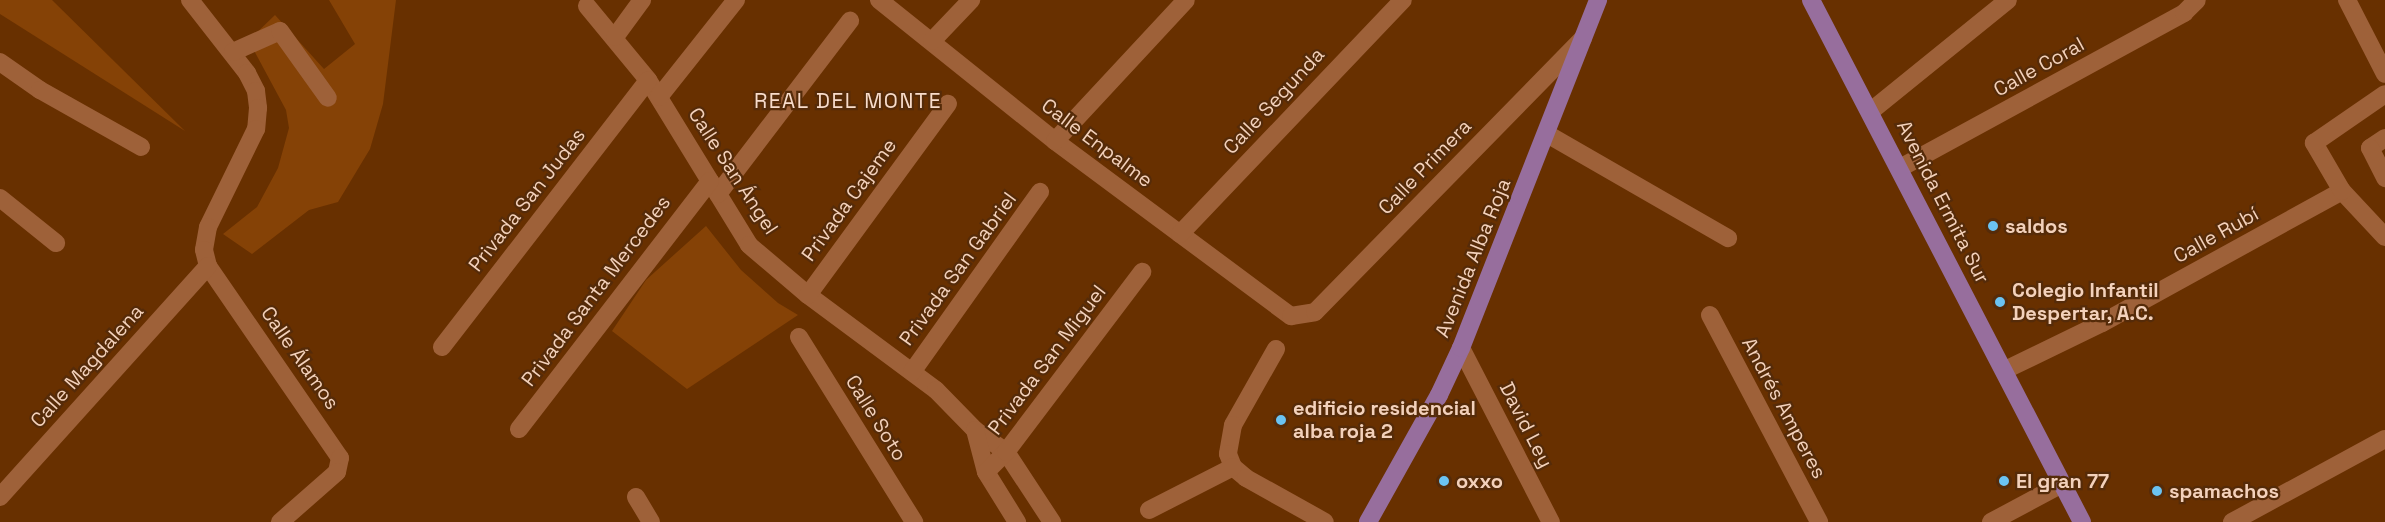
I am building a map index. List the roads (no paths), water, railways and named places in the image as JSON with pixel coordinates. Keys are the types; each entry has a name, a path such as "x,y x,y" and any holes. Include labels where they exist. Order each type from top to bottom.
{"main road":[{"name":"Avenida Alba Roja","path":"1368,522 1439,395 1461,348 1598,0"},
{"name":"Avenida Ermita Sur","path":"1811,0 2082,522"}],"street":[{"path":"190,0 233,52 256,91 257,122 208,227 204,250 208,266"},
{"path":"615,37 642,0"},
{"path":"659,97 736,0"},
{"name":"Calle Enpalme","path":"879,0 1055,141 1291,316"},
{"path":"932,41 971,0"},
{"path":"1055,141 1186,0"},
{"name":"Calle Segunda","path":"1180,234 1402,0"},
{"path":"1870,111 2008,0"},
{"name":"Calle Coral","path":"1900,168 2184,13 2197,0"},
{"path":"2347,0 2385,74"},
{"name":"Calle San Ángel","path":"586,6 615,37 648,80 749,245 808,295 912,372 975,430 1006,452 1052,522"},
{"name":"Privada Santa Mercedes","path":"519,429 850,21"},
{"path":"233,52 280,31 328,98"},
{"name":"Calle Primera","path":"1291,316 1315,312 1585,36"},
{"path":"0,62 40,90 141,147"},
{"name":"Privada San Judas","path":"442,347 648,80"},
{"path":"2385,94 2314,144 2342,191 2385,237"},
{"name":"Privada Cajeme","path":"808,295 948,104"},
{"path":"1546,134 1728,238"},
{"path":"2385,138 2370,148 2385,178"},
{"name":"Calle Rubí","path":"2005,370 2102,323 2342,191"},
{"name":"Privada San Gabriel","path":"912,372 1040,192"},
{"path":"0,198 56,243"},
{"name":"Calle Álamos","path":"208,266 336,448 340,464 331,477 280,522"},
{"name":"Calle Magdalena","path":"0,497 208,266"},
{"name":"Privada San Miguel","path":"986,472 1006,452 1142,272"},
{"name":"Andrés Amperes","path":"1710,315 1819,522"},
{"name":"Calle Soto","path":"799,337 914,522"},
{"name":"David Ley","path":"1461,348 1551,522"},
{"path":"1276,349 1233,425 1228,454 1233,467 1325,522"},
{"path":"975,430 986,472 1017,522"},
{"path":"2232,522 2385,439"},
{"path":"1149,510 1233,467"},
{"path":"1990,522 2062,484"},
{"path":"636,497 651,522"}],"place":[{"name":"saldos","path":"1993,226"},
{"name":"Colegio Infantil Despertar, A.C.","path":"2000,302"},
{"name":"edificio residencial alba roja 2","path":"1281,420"},
{"name":"oxxo","path":"1444,481"},
{"name":"El gran 77","path":"2004,481"},
{"name":"spamachos","path":"2157,491"}],"district":[{"name":"REAL DEL MONTE","path":"848,101"}]}
